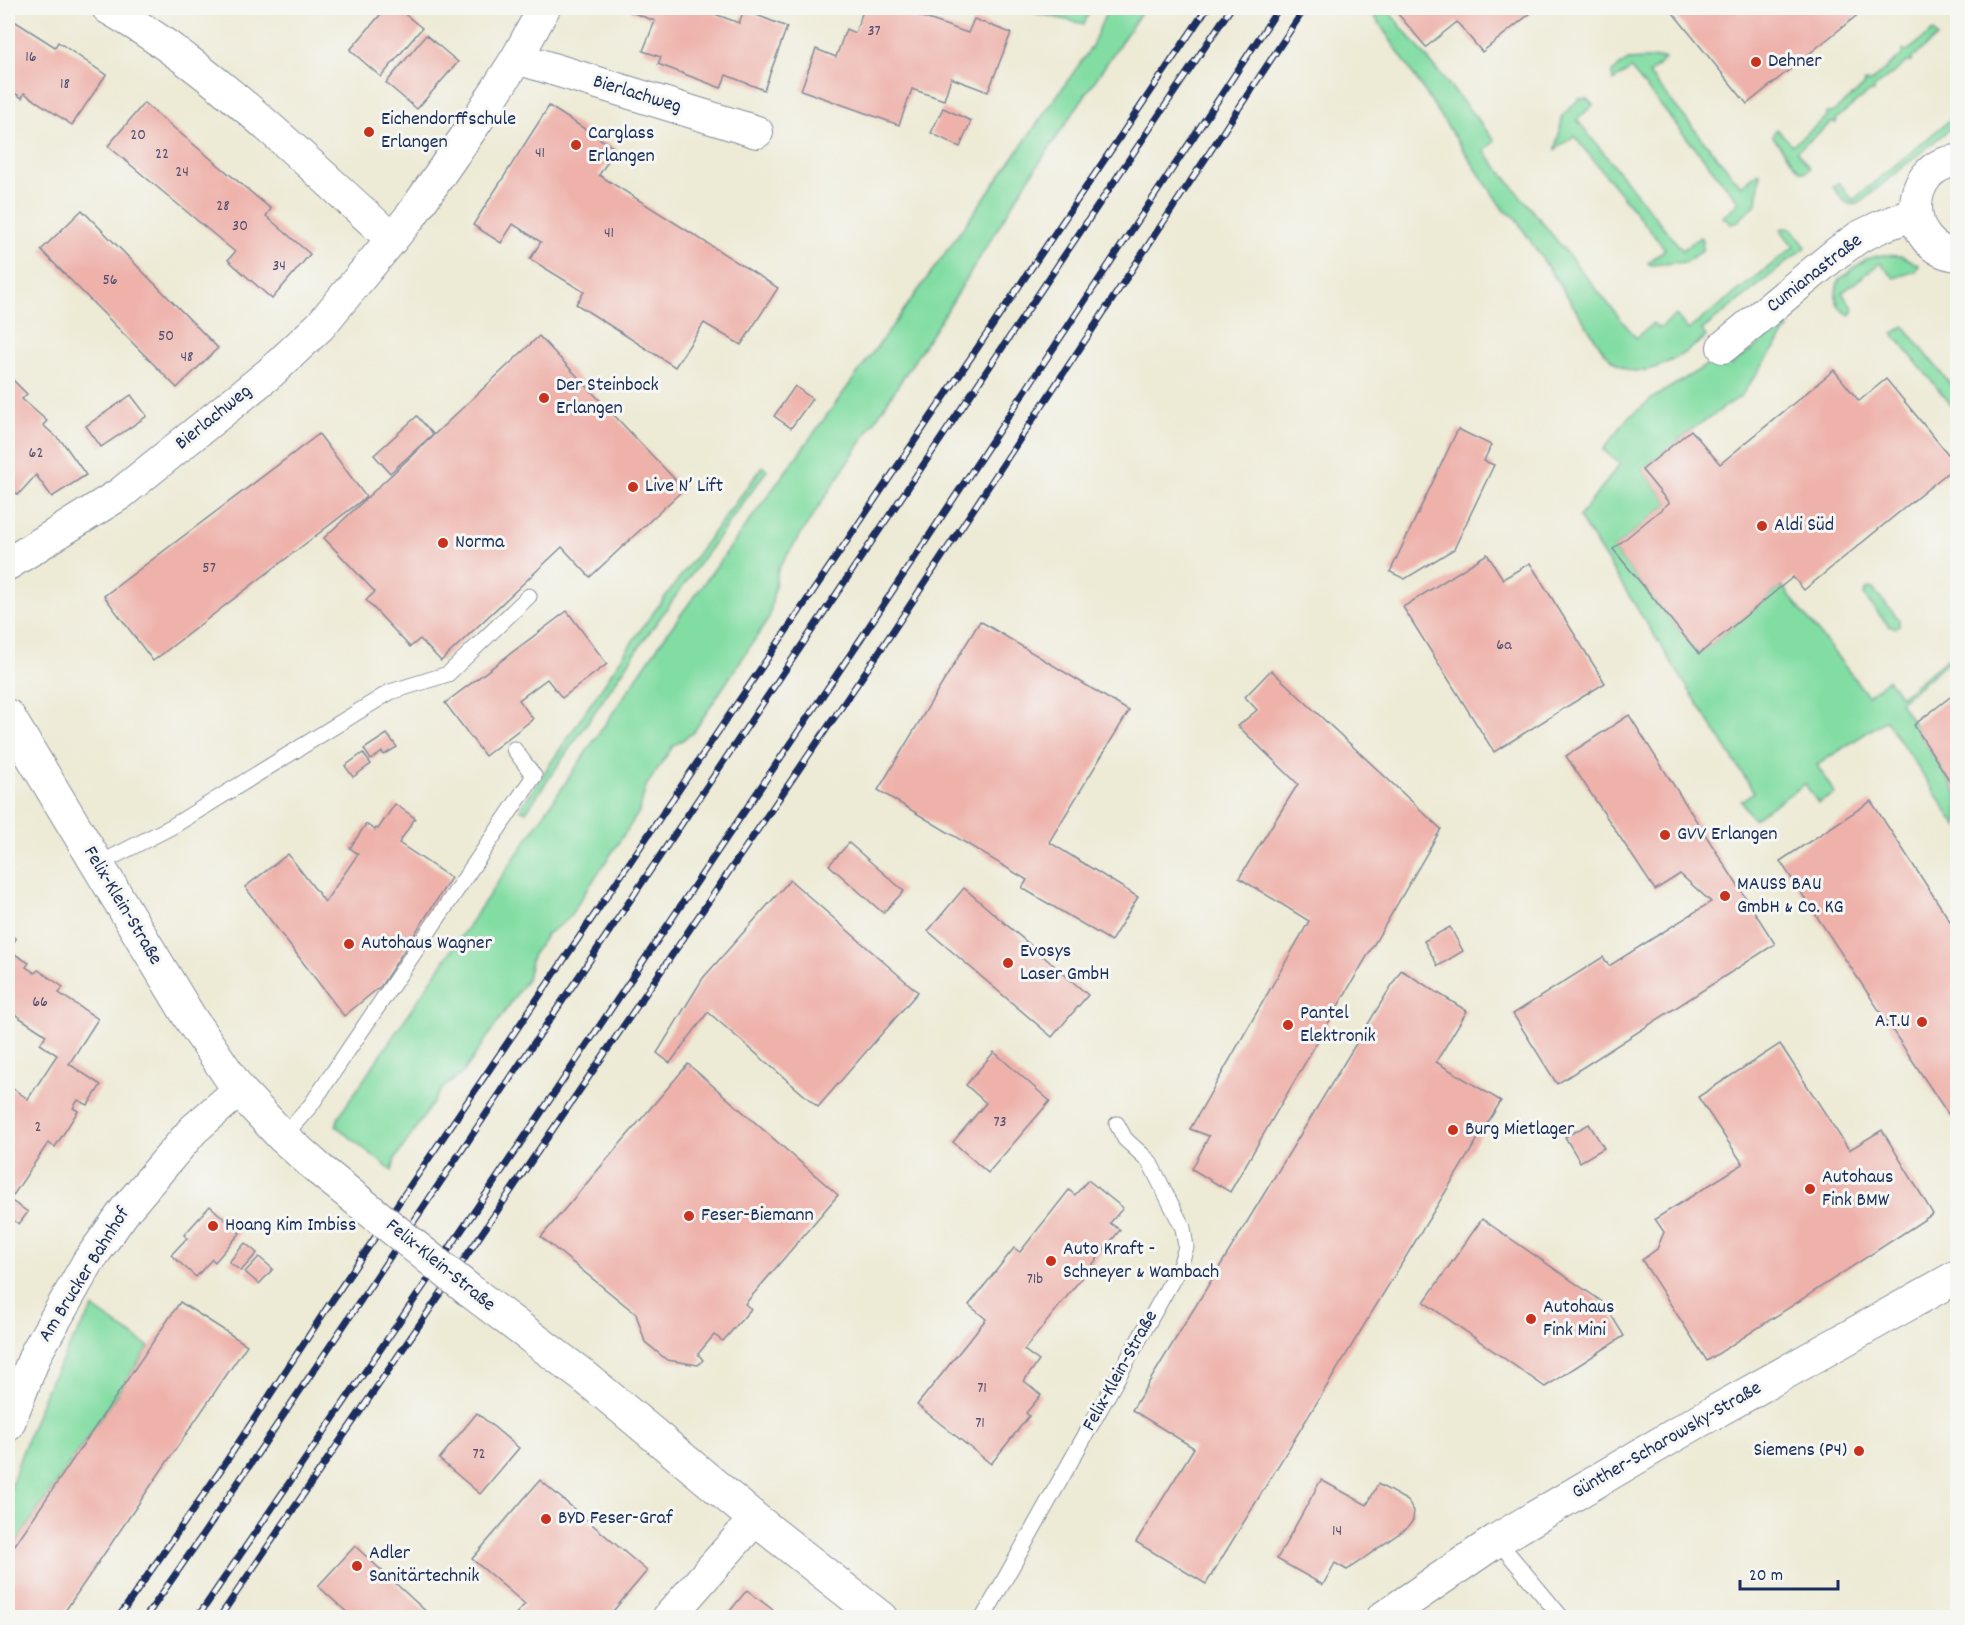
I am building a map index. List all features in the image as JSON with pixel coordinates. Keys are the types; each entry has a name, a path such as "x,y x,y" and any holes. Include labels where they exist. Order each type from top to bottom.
{"street":[{"path":"108,8 154,34 223,87 392,239"},
{"name":"Bierlachweg","path":"8,564 120,494 270,374 320,326 411,216 517,58 544,8"},
{"name":"Bierlachweg","path":"517,58 757,132"},
{"path":"1956,255 1939,249 1926,239 1918,226 1915,200 1925,180 1941,166 1958,161"},
{"name":"Cumianastraße","path":"1723,347 1859,237 1915,214"},
{"name":"Felix-Klein-Straße","path":"8,716 190,1018 239,1090 283,1137 469,1290 586,1378 755,1519 881,1617"},
{"name":"Am Brucker Bahnhof","path":"8,1425 36,1353 88,1262 126,1209 170,1156 206,1117 239,1090"},
{"name":"Günther-Scharowsky-Straße","path":"1383,1617 1497,1540 1745,1395 1958,1276"},
{"path":"668,1617 755,1519"}],"lane":[{"path":"97,865 173,826 390,692 448,674 529,596"},
{"path":"283,1137 311,1106 534,776 514,749"},
{"name":"Felix-Klein-Straße","path":"983,1617 1180,1266 1186,1247 1183,1228 1149,1161 1125,1139 1117,1124"},
{"path":"1497,1540 1562,1617"}],"green space":[{"path":"1014,8 1091,8 1084,24"},
{"path":"1108,8 1144,8 1025,184 946,312 778,569 769,618 693,733 673,746 646,786 639,812 567,920 547,934 532,956 527,979 463,1073 442,1089 395,1159 392,1171 336,1126 339,1116 663,639 923,284 1091,48"},
{"path":"1369,8 1386,8 1495,141 1484,151 1636,338 1653,323 1659,329 1676,315 1688,330 1794,247 1781,230 1783,228 1792,229 1806,247 1702,330 1706,337 1682,354 1655,368 1631,371 1622,367 1604,352 1514,216 1504,211"},
{"path":"1933,31 1937,37 1912,58 1912,62 1907,62 1874,88 1874,92 1869,92 1837,118 1836,123 1832,122 1797,151 1810,168 1805,172 1800,171 1773,137 1774,132 1777,129 1792,145 1827,117 1827,113 1832,113 1864,86 1865,82 1870,82 1902,55 1903,51 1907,51"},
{"path":"1665,59 1649,74 1741,186 1759,172 1760,174 1757,203 1737,222 1731,224 1723,217 1739,202 1631,69 1613,81 1612,72 1628,60"},
{"path":"1579,99 1587,99 1593,105 1577,120 1682,250 1700,237 1703,241 1702,250 1686,262 1651,265 1648,263 1665,249 1574,136 1556,149 1563,115"},
{"path":"1957,114 1957,123 1858,204 1846,203 1833,187 1839,183 1853,200"},
{"path":"1882,255 1902,256 1919,265 1916,271 1894,278 1880,263 1842,293 1854,309 1851,315 1845,313 1837,301 1836,291 1839,280 1866,259"},
{"path":"1785,325 1788,329 1741,396 1691,430 1642,470 1669,503 1613,549 1699,654 1782,586 1868,696 1888,679 1901,696 1957,651 1957,654 1900,702 1957,794 1957,826 1886,720 1817,765 1835,794 1818,803 1805,784 1753,819 1741,801 1754,792 1579,517 1620,464 1603,450 1628,418 1654,397 1722,356 1731,365"},
{"path":"1904,326 1957,393 1957,412 1893,334"},
{"path":"763,466 767,470 646,637 526,812 520,809 639,632"},
{"path":"1870,588 1899,620 1899,625 1895,628 1889,626 1864,596 1865,591"},
{"path":"93,1308 149,1347 9,1553 8,1497 19,1461 46,1390"}],"building":[{"path":"386,8 397,8 422,28 381,77 350,50"},
{"path":"633,8 717,8 715,14 739,23 744,10 787,27 764,90 726,75 721,88 658,64 661,57 643,51 655,21 631,12"},
{"path":"864,8 897,8 968,33 974,19 1011,33 988,92 951,78 944,100 912,89 899,125 801,90 816,49 836,57 846,29 855,33"},
{"path":"1393,8 1537,8 1482,52 1457,22 1426,47"},
{"name":"Dehner","path":"1669,8 1866,8 1747,104"},
{"path":"8,17 55,47 58,42 106,75 72,125 24,93 22,98 8,89"},
{"path":"426,35 458,62 417,109 386,83"},
{"path":"144,103 271,209 266,216 310,254 272,299 228,260 235,252 108,146"},
{"path":"549,106 616,149 599,175 778,288 741,345 704,323 675,367 576,304 584,292 530,259 541,242 513,224 501,243 473,225"},
{"path":"943,108 971,121 960,147 931,133"},
{"path":"82,210 218,348 177,388 41,250"},
{"path":"539,336 684,489 590,577 562,547 441,661 420,639 410,647 366,600 375,592 324,538"},
{"name":"Aldi Süd","path":"1834,370 1859,401 1886,379 1957,465 1804,590 1793,577 1699,654 1613,549 1669,503 1642,470 1691,430 1720,464"},
{"path":"8,375 27,394 22,399 47,421 43,425 64,444 86,475 52,497 36,475 18,495 8,485"},
{"path":"795,386 812,399 791,428 774,416"},
{"path":"131,395 147,416 101,447 86,426"},
{"path":"417,416 433,434 390,473 374,455"},
{"path":"1458,429 1491,445 1484,461 1494,465 1454,549 1405,579 1390,572"},
{"path":"319,434 366,497 153,661 104,596"},
{"path":"1487,554 1503,579 1530,563 1605,683 1494,752 1403,607"},
{"path":"567,611 607,664 562,698 547,679 519,700 533,719 485,756 445,703"},
{"path":"980,621 1129,711 1049,842 1138,897 1111,941 1022,888 1027,880 878,790"},
{"name":"Pantel Elektronik","path":"1271,670 1441,829 1230,1192 1192,1169 1209,1136 1190,1129 1309,921 1239,878 1298,784 1238,726 1257,710 1245,697"},
{"path":"1958,691 1958,794 1914,725"},
{"name":"MAUSS BAU GmbH & Co. KG","path":"1629,715 1775,944 1557,1084 1513,1014 1603,957 1609,966 1711,902 1680,874 1655,890 1566,756"},
{"path":"387,734 397,747 384,755 382,752 371,760 364,749"},
{"path":"363,753 371,764 353,777 345,766"},
{"name":"A.T.U","path":"1871,801 1958,933 1958,1112 1950,1117 1780,861"},
{"name":"Autohaus Wagner","path":"395,804 415,818 399,843 451,878 381,986 344,1016 245,887 288,854 325,902 358,854 350,848 366,824 375,830 378,829"},
{"path":"849,843 904,891 883,913 829,865"},
{"path":"790,880 918,992 818,1107 708,1012 670,1063 657,1053 703,978"},
{"name":"Evosys Laser GmbH","path":"964,888 1088,995 1052,1037 928,931"},
{"path":"1450,927 1463,951 1438,966 1424,941"},
{"path":"8,933 16,939 8,950"},
{"path":"8,950 29,963 26,967 35,973 38,970 63,987 59,993 98,1019 69,1064 101,1085 88,1105 78,1100 73,1108 78,1111 55,1147 48,1143 10,1200 28,1212 19,1224 13,1220 8,1228 8,1095 12,1088 28,1099 57,1055 40,1044 46,1035 8,1010"},
{"path":"1401,970 1467,1011 1436,1062 1501,1101 1206,1584 1136,1542 1194,1448 1132,1410"},
{"name":"Autohaus Fink BMW","path":"1780,1044 1849,1150 1882,1130 1933,1214 1707,1361 1642,1260 1657,1249 1664,1232 1655,1219 1743,1164 1698,1097"},
{"path":"994,1052 1050,1101 988,1173 953,1142 986,1103 966,1085"},
{"name":"Feser-Biemann","path":"688,1064 838,1195 745,1304 751,1309 723,1341 714,1335 698,1354 703,1360 698,1365 667,1360 645,1342 636,1314 541,1237"},
{"path":"1589,1124 1604,1148 1580,1162 1565,1137"},
{"path":"1088,1180 1123,1208 1110,1223 1120,1230 1024,1350 1039,1361 1024,1381 1041,1395 1026,1413 1029,1416 991,1464 917,1405 986,1319 969,1305 1014,1248 1020,1252 1069,1190 1075,1195"},
{"path":"210,1206 240,1233 215,1262 212,1259 196,1277 171,1255 187,1238 184,1235"},
{"name":"Autohaus Fink Mini","path":"1482,1219 1604,1303 1624,1336 1545,1387 1424,1302"},
{"path":"245,1243 257,1253 241,1271 229,1262"},
{"path":"259,1257 273,1269 259,1284 245,1272"},
{"path":"180,1302 247,1345 61,1617 16,1617 8,1612 8,1555"},
{"path":"477,1413 519,1448 480,1494 439,1459"},
{"name":"BYD Feser-Graf","path":"540,1480 647,1571 608,1617 513,1617 525,1604 472,1559"},
{"path":"1321,1480 1367,1505 1378,1484 1408,1501 1414,1511 1413,1520 1408,1527 1347,1570 1335,1563 1323,1585 1277,1559"},
{"name":"Adler Sanitärtechnik","path":"355,1546 432,1617 352,1617 318,1586"},
{"path":"747,1590 782,1617 725,1617"}],"railway":[{"path":"118,1618 220,1471 327,1308 1207,8"},
{"path":"145,1618 1231,8"},
{"path":"197,1618 858,643 1279,8"},
{"path":"219,1618 877,655 1305,8"}],"place":[{"name":"Dehner","path":"1756,62"},
{"name":"Eichendorffschule Erlangen","path":"369,132"},
{"name":"Carglass Erlangen","path":"576,145"},
{"name":"Der Steinbock Erlangen","path":"544,398"},
{"name":"Live N’ Lift","path":"633,487"},
{"name":"Aldi Süd","path":"1762,526"},
{"name":"Norma","path":"443,543"},
{"name":"GVV Erlangen","path":"1665,835"},
{"name":"MAUSS BAU GmbH & Co. KG","path":"1725,896"},
{"name":"Autohaus Wagner","path":"349,944"},
{"name":"Evosys Laser GmbH","path":"1008,963"},
{"name":"A.T.U","path":"1922,1022"},
{"name":"Pantel Elektronik","path":"1288,1025"},
{"name":"Burg Mietlager","path":"1453,1130"},
{"name":"Autohaus Fink BMW","path":"1810,1189"},
{"name":"Feser-Biemann","path":"689,1216"},
{"name":"Hoang Kim Imbiss","path":"213,1226"},
{"name":"Auto Kraft - Schneyer & Wambach","path":"1051,1261"},
{"name":"Autohaus Fink Mini","path":"1531,1319"},
{"name":"Siemens (P4)","path":"1859,1451"},
{"name":"BYD Feser-Graf","path":"546,1519"},
{"name":"Adler Sanitärtechnik","path":"357,1566"}]}
